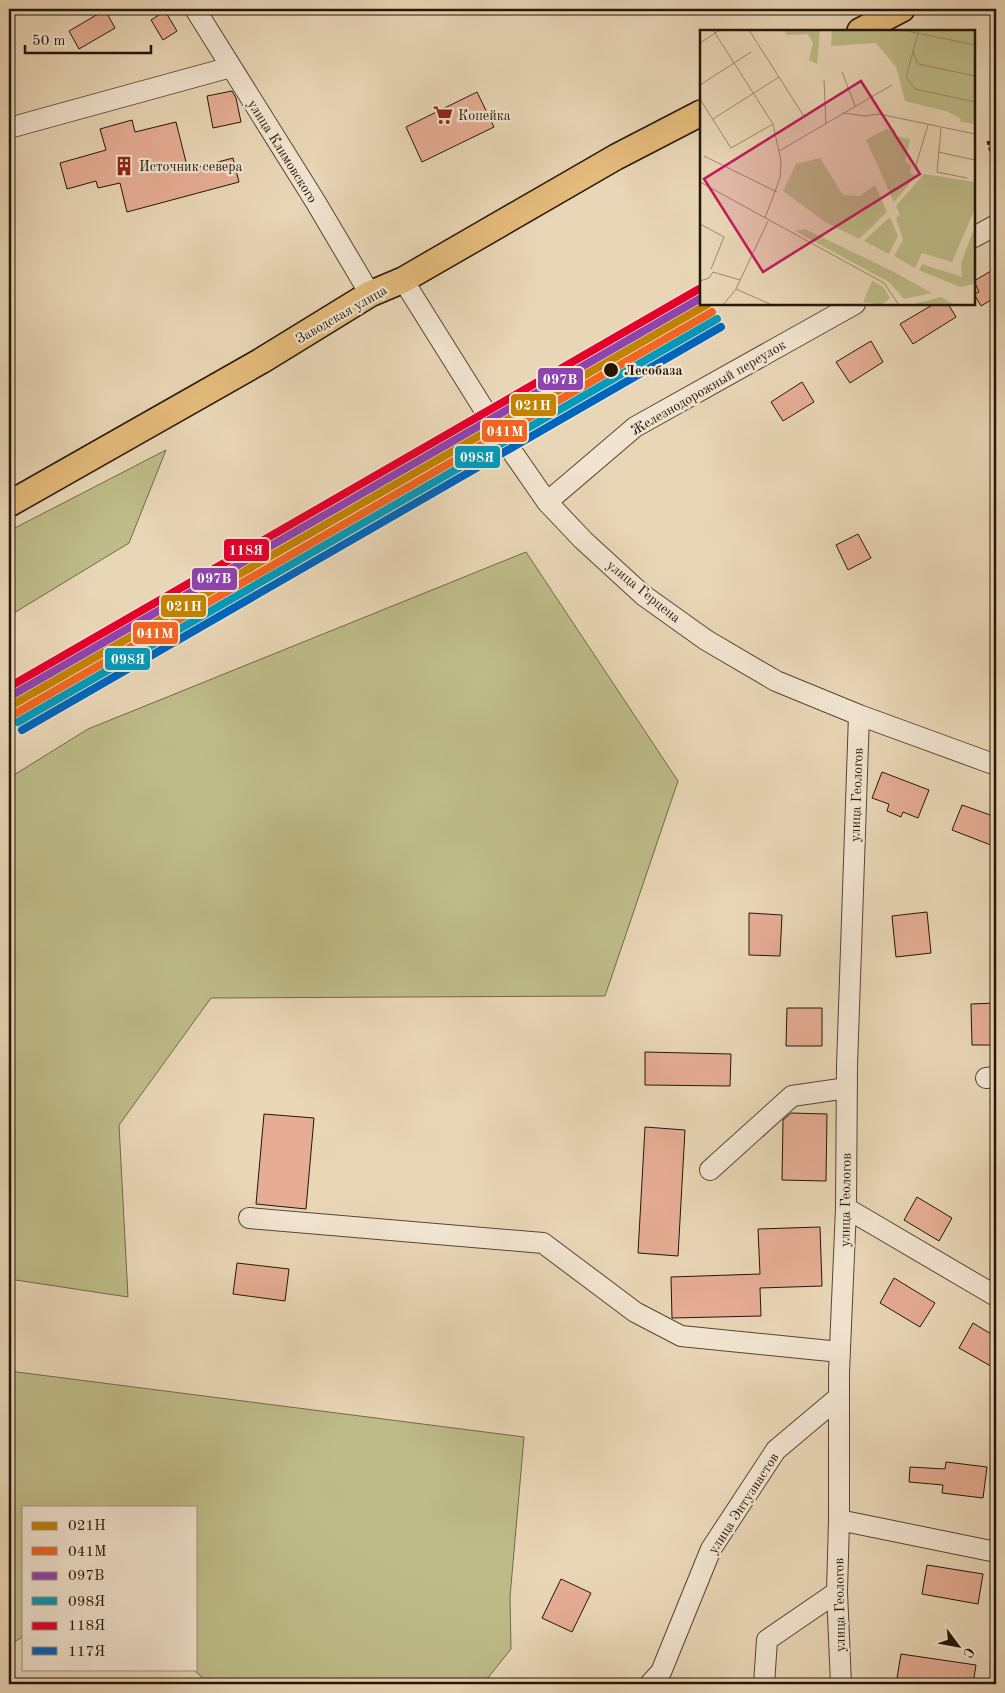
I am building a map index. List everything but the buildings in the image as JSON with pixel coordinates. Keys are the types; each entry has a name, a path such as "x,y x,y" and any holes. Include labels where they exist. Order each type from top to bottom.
{"main road":[{"path":"862,30 902,9"},
{"name":"Заводская улица","path":"9,504 261,361 370,294 404,280 616,157 700,114"}],"street":[{"name":"улица Климовского","path":"195,9 315,201 370,294"},
{"path":"9,128 231,67"},
{"path":"975,236 996,225"},
{"name":"улица Герцена","path":"404,280 495,427 547,502 583,540 643,594 706,640 776,681 859,715 996,765"},
{"name":"Железнодорожный переулок","path":"547,502 635,427 853,305"},
{"name":"улица Геологов","path":"841,1684 837,1592 839,1397 859,715"},
{"path":"710,1170 792,1096 847,1088"},
{"path":"846,1208 996,1296"},
{"path":"249,1218 543,1243 635,1312 681,1336 840,1352"},
{"name":"улица Энтузиастов","path":"650,1684 661,1672 711,1549 776,1450 839,1397"},
{"path":"839,1520 996,1552"},
{"path":"764,1684 767,1640 837,1592"}],"path":[{"path":"988,141 996,172"}],"shaded area":[{"path":"166,450 129,543 9,616 9,531"},
{"path":"526,552 678,781 605,996 211,998 119,1125 128,1297 9,1279 9,778 88,729"},
{"path":"9,1371 524,1437 510,1597 511,1649 483,1684 209,1684 194,1670 198,1670 198,1506 22,1506 22,1637 9,1645"}],"transit line":[{"name":"118Я","path":"9,687 699,289"},
{"name":"097В","path":"9,697 700,299"},
{"name":"021Н","path":"9,707 706,305"},
{"name":"041М","path":"13,715 712,312"},
{"name":"098Я","path":"18,722 717,319"},
{"name":"117Я","path":"22,730 721,327"}],"place":[{"name":"Копейка","path":"443,115"},
{"name":"Источник севера","path":"124,166"},
{"name":"Лесобаза","path":"611,370"}]}
